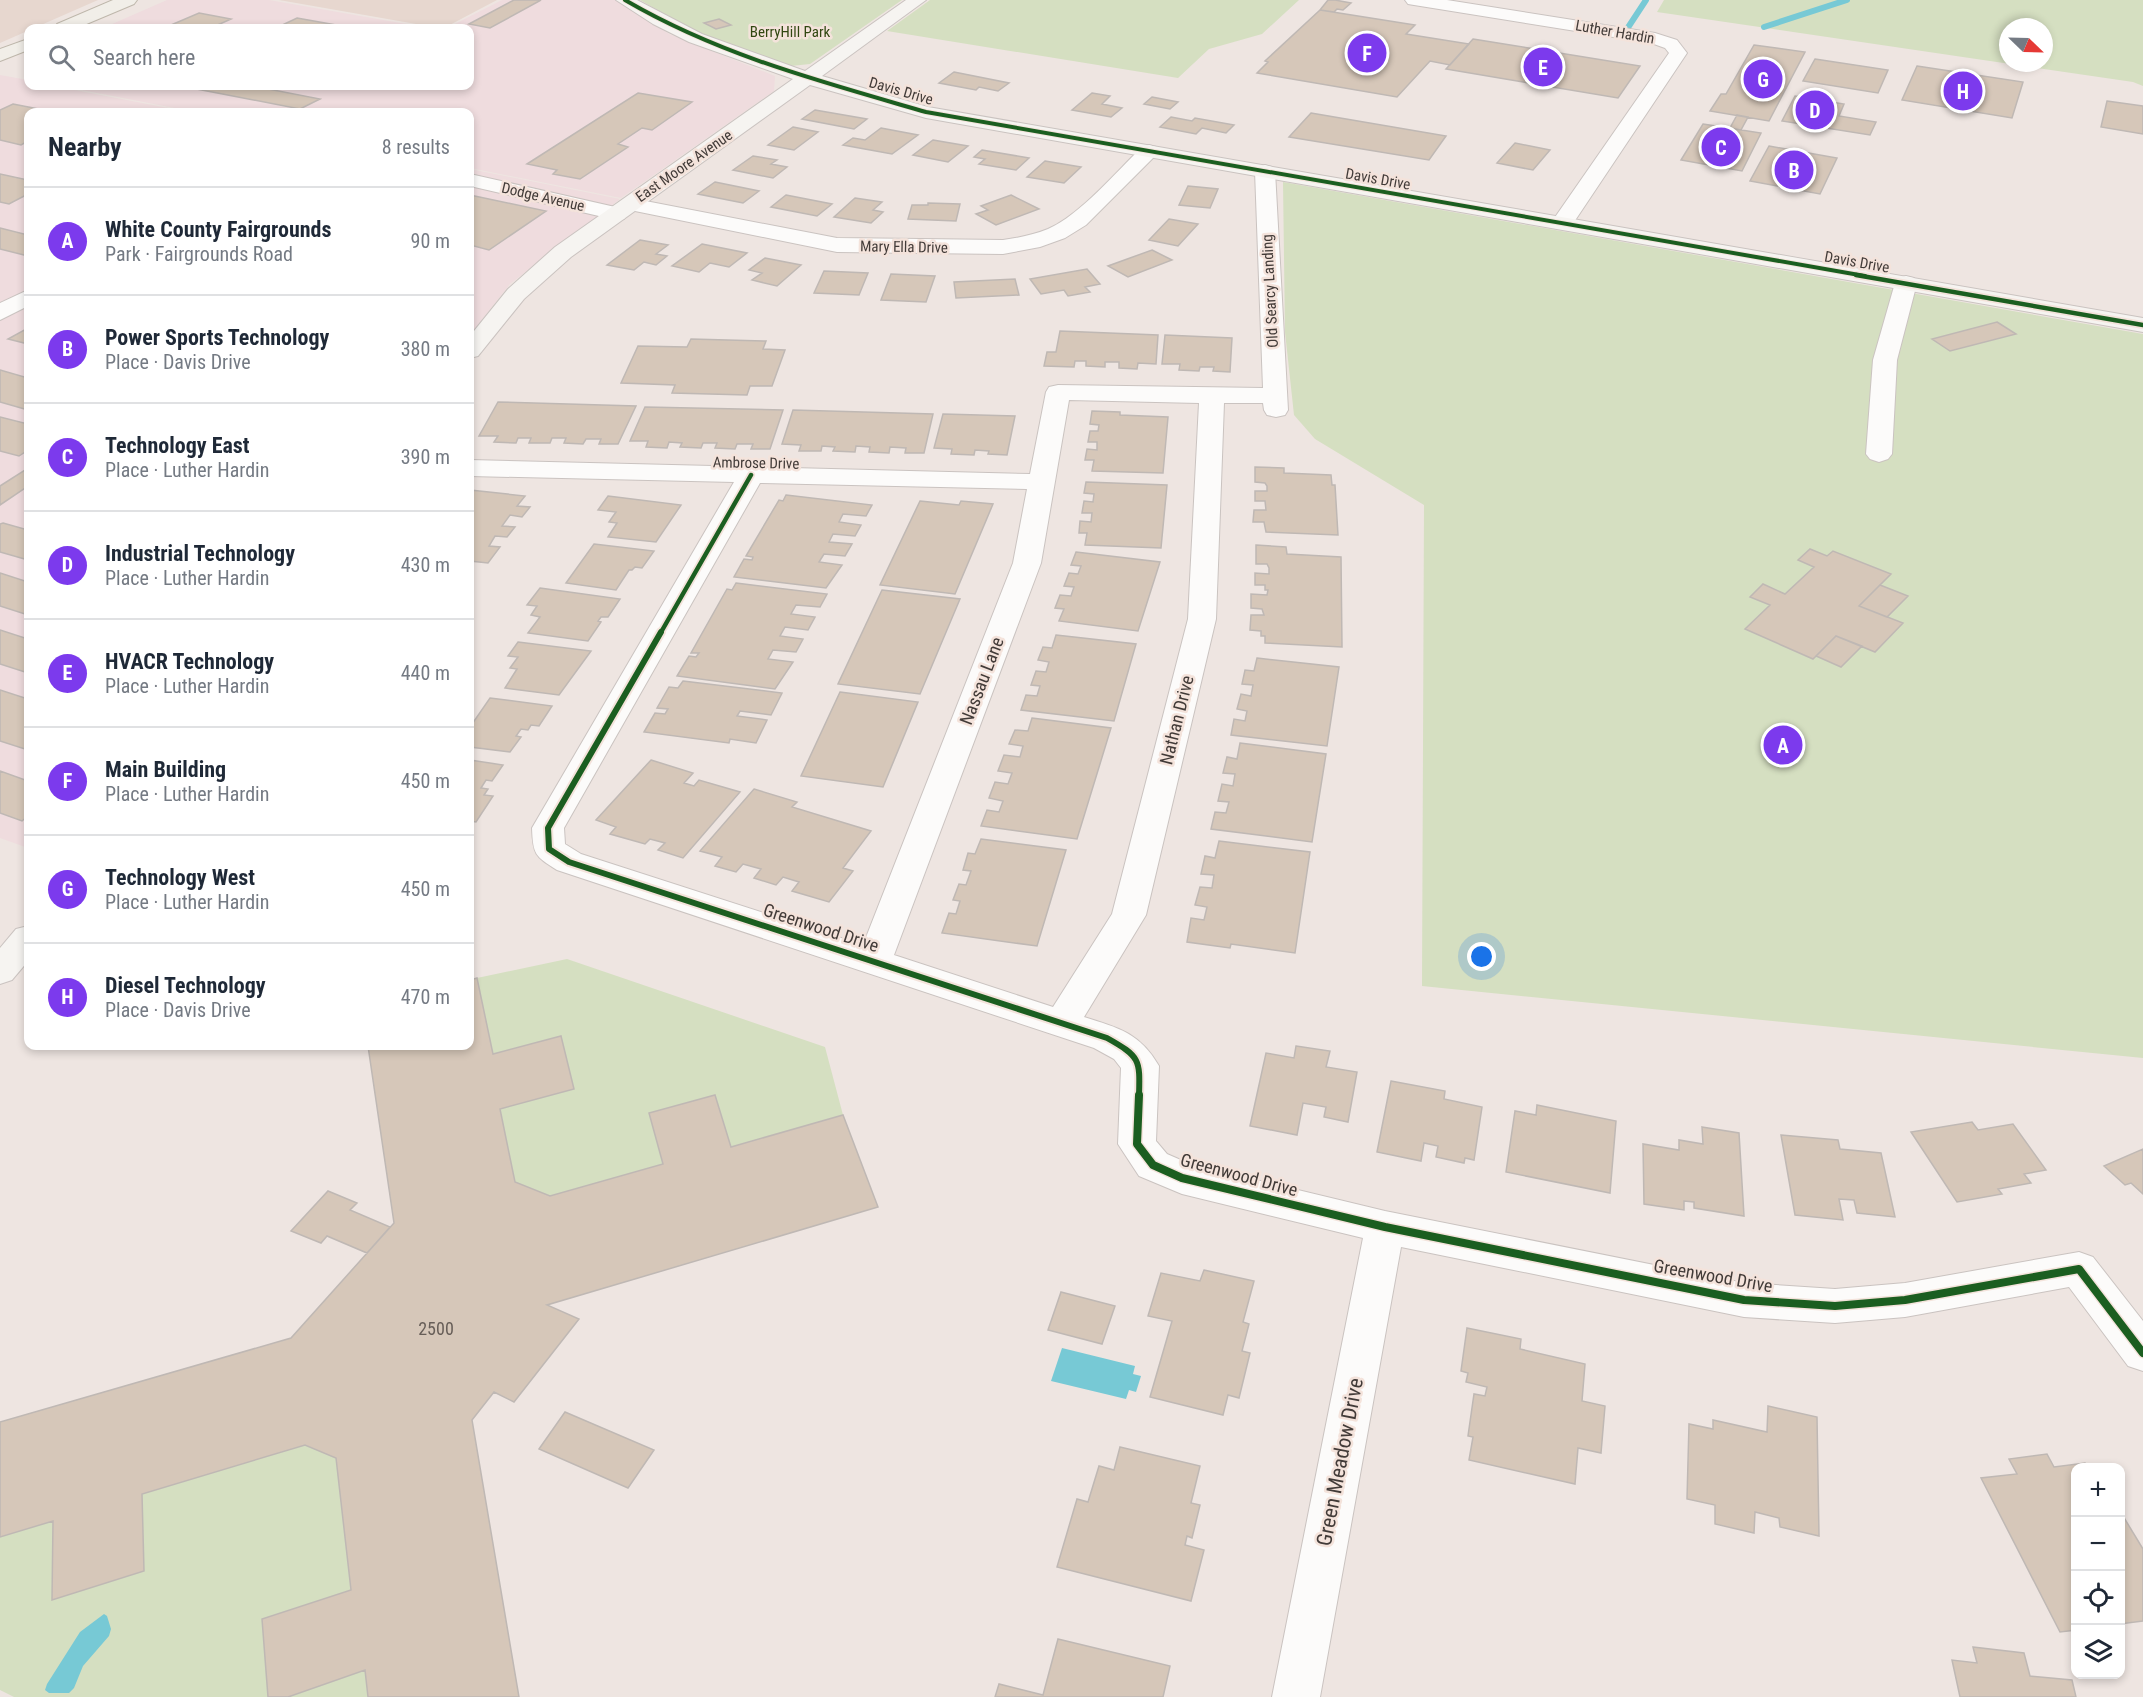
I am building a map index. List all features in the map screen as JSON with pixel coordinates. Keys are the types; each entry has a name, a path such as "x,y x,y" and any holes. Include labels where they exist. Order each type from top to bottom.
{"main road":[{"path":"72,24 128,0"},
{"path":"0,56 24,46"}],"street":[{"name":"Davis Drive","path":"625,0 681,31 743,56 926,112 2143,325"},
{"name":"East Moore Avenue","path":"474,346 516,294 545,266 917,0"},
{"name":"Luther Hardin","path":"1414,0 1655,38 1676,48 1678,53 1562,223"},
{"name":"Mary Ella Drive","path":"623,209 837,244 1003,247 1049,236 1078,220 1149,151"},
{"name":"Old Searcy Landing","path":"1212,396 1276,403 1265,171"},
{"name":"Dodge Avenue","path":"474,181 623,209"},
{"path":"1879,454 1885,360 1906,283"},
{"path":"0,313 24,299"},
{"name":"Nassau Lane","path":"874,962 1028,563 1058,392 1212,396"},
{"name":"Nathan Drive","path":"1062,1023 1129,915 1202,619 1212,396"},
{"name":"Ambrose Drive","path":"474,468 1042,482"},
{"name":"Greenwood Drive","path":"751,475 548,828 549,849 570,862 1107,1038 1127,1049 1140,1066 1137,1144 1153,1165 1182,1178 1385,1227 1744,1300 1835,1306 1905,1300 2079,1269 2143,1353"},
{"path":"0,971 24,943"},
{"name":"Green Meadow Drive","path":"1296,1697 1385,1227"}],"shaded area":[{"path":"0,0 98,0 43,24 24,24 24,32 0,43"},
{"path":"167,0 269,0 406,24 112,24"},
{"path":"279,0 497,0 452,24 416,24"},
{"path":"502,0 619,0 669,34 775,76 774,91 621,198 474,169 474,108 174,108 82,90 474,90 474,24 455,24"},
{"path":"0,75 24,79 24,90 75,90 168,108 24,108 24,847 0,838"},
{"path":"474,170 620,199 510,284 474,330"}],"green space":[{"name":"BerryHill Park","path":"640,0 902,0 810,64 791,66 739,49 685,26"},
{"path":"930,0 1299,0 1262,34 1209,49 1178,78 887,31"},
{"path":"1664,0 2143,0 2143,86 2133,82 2053,70 2053,18 1999,18 1999,62 1657,12"},
{"path":"1283,182 2143,334 2143,1058 1422,986 1424,505 1315,439 1294,415 1285,332"},
{"path":"567,959 825,1047 843,1115 731,1147 715,1095 649,1113 663,1164 550,1196 515,1182 500,1109 574,1089 561,1036 493,1054 477,978"},
{"path":"305,1445 336,1458 351,1590 262,1619 268,1697 14,1697 0,1690 0,1537 53,1521 52,1600 144,1571 142,1494"},
{"path":"365,1670 368,1697 288,1697"}],"water":[{"path":"1062,1348 1135,1366 1133,1374 1141,1376 1136,1392 1129,1390 1126,1399 1051,1381"},
{"path":"104,1614 107,1616 111,1629 109,1636 83,1666 74,1688 69,1693 49,1693 45,1690 47,1684 80,1632"}],"building":[{"path":"514,0 541,0 490,28 469,24"},
{"path":"1328,0 1351,3 1343,10 1337,9 1334,12 1320,10"},
{"path":"1320,10 1415,25 1406,34 1469,44 1450,65 1430,61 1397,97 1257,73 1268,62 1265,61"},
{"path":"199,13 231,19 220,24 173,24"},
{"path":"297,18 331,24 284,24"},
{"path":"719,19 731,25 716,29 704,23"},
{"path":"1473,39 1640,66 1618,98 1446,69"},
{"path":"1754,45 1805,52 1769,121 1710,111 1721,94 1726,94"},
{"path":"1815,59 1888,70 1878,93 1803,81"},
{"path":"1917,66 2023,82 2012,118 1902,100"},
{"path":"954,72 1009,83 998,91 979,87 976,90 939,83"},
{"path":"202,90 274,90 320,99 302,108"},
{"path":"638,93 692,102 652,130 642,128 618,144 628,147 580,179 553,174 557,170 527,164"},
{"path":"1092,93 1110,96 1102,104 1122,108 1111,117 1072,110"},
{"path":"1795,96 1844,104 1839,116 1876,122 1870,135 1782,121"},
{"path":"1152,97 1178,102 1170,109 1144,104"},
{"path":"2107,101 2143,106 2143,134 2101,127"},
{"path":"13,104 34,108 24,108 24,143 21,145 0,140 0,110"},
{"path":"815,110 867,119 854,129 802,119"},
{"path":"1311,113 1446,136 1429,160 1289,137"},
{"path":"1737,115 1748,117 1741,130 1730,128"},
{"path":"1171,117 1192,121 1195,118 1234,125 1226,133 1202,128 1196,134 1160,127"},
{"path":"1703,124 1761,133 1742,171 1681,160"},
{"path":"793,127 818,132 794,150 768,145"},
{"path":"881,128 918,135 892,154 843,145 853,138 865,140"},
{"path":"933,140 968,146 948,162 913,155"},
{"path":"1515,143 1550,150 1533,170 1497,163"},
{"path":"1769,146 1837,158 1820,194 1750,181"},
{"path":"982,150 1029,158 1016,170 979,164 985,159 974,157"},
{"path":"753,156 777,160 771,164 787,167 773,178 733,170"},
{"path":"1045,161 1081,167 1064,183 1027,177"},
{"path":"0,174 24,179 24,196 9,204 0,202"},
{"path":"715,182 759,191 743,203 698,194"},
{"path":"1188,186 1218,189 1210,208 1179,205"},
{"path":"786,195 832,204 817,216 771,207"},
{"path":"1011,195 1039,209 996,225 976,214 988,210 981,206"},
{"path":"474,196 546,211 489,250 474,246"},
{"path":"855,198 882,202 873,210 883,212 871,223 834,217"},
{"path":"928,203 960,204 956,221 908,219 912,205 928,205"},
{"path":"1169,219 1198,224 1178,246 1149,240"},
{"path":"0,228 24,234 24,255 0,249"},
{"path":"640,240 668,245 656,254 667,256 656,265 644,262 634,270 607,265"},
{"path":"702,244 747,253 729,267 710,263 699,272 672,266"},
{"path":"1152,250 1172,260 1128,277 1108,266"},
{"path":"765,258 801,265 777,286 752,280 762,273 749,270"},
{"path":"1087,269 1100,284 1085,287 1090,292 1068,296 1064,290 1041,294 1030,279"},
{"path":"824,271 868,273 859,295 814,293"},
{"path":"891,274 935,276 926,302 881,300"},
{"path":"1015,279 1019,295 956,298 954,282"},
{"path":"1997,322 2016,334 1950,351 1932,339"},
{"path":"24,330 24,343 8,339"},
{"path":"1060,331 1158,335 1156,364 1138,363 1137,369 1119,368 1119,362 1105,362 1105,367 1086,366 1086,361 1075,361 1074,367 1044,366 1047,352 1056,352"},
{"path":"1165,335 1232,338 1230,372 1213,371 1214,367 1200,367 1199,371 1179,370 1180,364 1162,364"},
{"path":"691,339 766,341 763,349 785,350 772,386 750,386 747,395 672,393 675,385 621,383 638,346 687,347"},
{"path":"0,370 24,377 24,409 0,402"},
{"path":"498,402 636,406 618,444 599,444 601,439 586,439 583,444 564,443 566,438 552,438 550,443 529,443 531,438 518,438 516,443 494,442 498,436 479,436"},
{"path":"645,407 783,410 770,449 751,449 753,444 737,444 735,449 715,448 717,443 703,443 701,448 680,447 682,443 669,442 667,448 646,447 648,441 630,441"},
{"path":"793,410 933,414 924,453 905,453 906,448 890,447 889,453 869,452 870,447 856,446 855,452 833,451 835,447 822,446 821,451 799,451 801,445 782,444"},
{"path":"1092,411 1168,417 1163,473 1092,471 1094,460 1085,460 1087,449 1097,450 1097,442 1088,442 1090,431 1098,431 1099,425 1090,424"},
{"path":"943,414 1015,416 1007,455 988,454 989,451 975,450 974,455 951,454 952,449 934,448"},
{"path":"0,417 24,423 24,453 19,456 0,451"},
{"path":"1255,467 1284,468 1284,473 1331,475 1332,485 1335,485 1338,535 1266,532 1264,522 1253,522 1254,510 1266,510 1265,501 1255,501 1255,491 1267,491 1265,483 1255,482"},
{"path":"24,471 24,489 0,505 0,486"},
{"path":"1086,482 1167,485 1161,548 1085,545 1087,533 1079,533 1080,521 1091,522 1092,513 1082,513 1084,501 1093,502 1094,494 1084,493"},
{"path":"474,490 525,496 517,506 530,507 522,517 510,515 502,526 515,527 507,537 495,536 489,546 500,547 488,563 474,561"},
{"path":"786,495 872,505 866,516 843,514 839,522 861,525 855,536 833,534 829,542 852,544 845,556 824,554 819,562 842,565 826,588 734,577 744,559 752,560 753,557 746,556 779,500 783,501"},
{"path":"608,496 681,505 656,542 608,537 617,523 609,522 616,512 598,510"},
{"path":"920,501 959,505 961,501 993,504 955,594 880,585"},
{"path":"0,524 24,529 24,559 0,552"},
{"path":"594,544 654,551 642,568 635,567 629,570 616,590 566,583"},
{"path":"1256,545 1286,547 1287,554 1341,557 1342,647 1265,643 1265,636 1261,636 1261,631 1250,630 1251,615 1264,615 1262,609 1251,608 1251,594 1267,595 1268,590 1265,590 1265,585 1255,585 1255,573 1269,574 1267,564 1256,564"},
{"path":"1810,549 1827,556 1833,551 1891,574 1859,606 1903,623 1875,652 1836,636 1813,659 1745,629 1770,605 1750,597 1763,584 1785,594 1814,567 1798,560"},
{"path":"1076,552 1160,562 1138,631 1059,621 1064,609 1055,608 1060,595 1071,596 1074,587 1064,586 1069,573 1078,574 1081,566 1071,565"},
{"path":"0,573 24,581 24,614 0,606"},
{"path":"736,583 827,594 820,607 796,605 791,614 815,617 808,630 785,627 780,636 803,639 796,652 773,650 768,659 793,662 775,689 677,676 689,656 696,657 699,653 691,653 727,589 732,590"},
{"path":"1880,585 1908,596 1887,617 1859,606"},
{"path":"540,588 620,599 608,617 601,617 598,621 601,622 588,641 528,633 540,617 531,615 537,606 527,605"},
{"path":"882,590 960,599 920,694 838,684"},
{"path":"0,630 24,638 24,672 0,664"},
{"path":"1056,635 1136,644 1114,721 1021,710 1026,695 1037,696 1040,686 1031,685 1036,671 1046,672 1049,662 1038,660 1043,647 1052,648"},
{"path":"1836,636 1862,646 1841,667 1816,656"},
{"path":"518,642 591,651 559,695 505,688 517,669 510,668 518,657 508,656"},
{"path":"1257,658 1339,667 1327,746 1231,735 1234,719 1245,721 1247,711 1237,709 1241,694 1251,696 1253,685 1242,684 1245,670 1254,671"},
{"path":"683,681 782,693 771,715 740,711 737,716 767,720 756,743 730,739 729,743 644,732 655,713 665,714 668,709 657,708 669,687 678,688"},
{"path":"0,690 24,698 24,749 0,741"},
{"path":"840,692 918,702 883,787 801,776"},
{"path":"490,698 552,706 539,726 531,725 528,730 521,729 516,736 521,737 510,752 474,748 474,721"},
{"path":"1032,718 1111,728 1077,839 981,826 987,810 999,812 1003,801 989,798 995,782 1008,784 1012,773 998,771 1004,755 1020,757 1023,746 1009,744 1015,730 1028,731"},
{"path":"1240,743 1326,754 1312,842 1211,829 1215,812 1226,813 1229,802 1218,801 1222,784 1233,786 1235,774 1223,773 1227,757 1237,759"},
{"path":"651,760 693,773 684,783 694,786 699,780 740,792 683,858 658,850 665,843 650,839 645,844 610,834 616,827 596,820"},
{"path":"474,761 503,765 492,781 486,780 481,788 488,789 484,795 493,796 476,822 474,822"},
{"path":"0,771 24,780 24,819 22,821 0,813"},
{"path":"754,789 797,802 792,807 871,831 843,868 853,871 829,902 792,891 799,882 783,877 776,885 754,878 761,869 743,864 736,872 715,866 722,857 700,851"},
{"path":"981,839 1066,850 1037,946 942,933 949,913 956,914 960,901 953,900 959,884 966,885 971,871 963,870 968,853 975,854"},
{"path":"1219,841 1310,852 1295,953 1231,944 1230,948 1187,942 1191,918 1204,920 1207,907 1195,905 1200,887 1212,888 1214,875 1201,874 1205,856 1215,858"},
{"path":"477,978 493,1054 561,1036 574,1089 500,1109 515,1182 550,1196 663,1164 649,1113 715,1095 731,1147 843,1115 878,1207 547,1305 579,1319 514,1402 494,1392 472,1420 519,1697 368,1697 365,1670 288,1697 268,1697 262,1619 351,1590 336,1458 305,1445 142,1494 144,1571 52,1600 53,1521 0,1537 0,1422 291,1338 394,1223 369,1050 474,1050 474,979"},
{"path":"1296,1046 1330,1051 1326,1067 1357,1072 1348,1122 1324,1117 1326,1107 1303,1103 1297,1135 1250,1126 1266,1053 1294,1058"},
{"path":"1391,1081 1445,1091 1444,1099 1482,1107 1474,1160 1465,1158 1464,1163 1436,1157 1438,1146 1424,1143 1421,1161 1377,1152"},
{"path":"1537,1105 1616,1121 1610,1193 1506,1172 1515,1111 1536,1115"},
{"path":"1972,1122 1978,1130 2013,1124 2046,1170 2024,1174 2031,1183 1998,1189 2002,1194 1957,1202 1911,1132"},
{"path":"1702,1127 1739,1133 1744,1216 1694,1208 1694,1202 1684,1201 1684,1210 1644,1204 1643,1144 1679,1150 1679,1140 1703,1144"},
{"path":"1781,1135 1838,1140 1840,1149 1881,1153 1895,1217 1857,1213 1854,1200 1839,1199 1843,1220 1795,1215"},
{"path":"2143,1149 2143,1194 2131,1183 2125,1185 2104,1166"},
{"path":"328,1191 357,1203 350,1210 390,1227 367,1253 327,1236 321,1243 291,1231"},
{"path":"1204,1270 1254,1281 1243,1322 1249,1324 1242,1351 1250,1353 1239,1398 1228,1395 1223,1415 1150,1397 1172,1321 1148,1316 1161,1273 1200,1281"},
{"path":"1061,1292 1115,1306 1102,1344 1048,1330"},
{"path":"1467,1328 1521,1339 1520,1349 1585,1364 1582,1401 1605,1406 1601,1453 1578,1448 1575,1484 1469,1460 1473,1437 1468,1436 1474,1394 1485,1396 1487,1387 1466,1382 1468,1373 1461,1371"},
{"path":"1768,1406 1817,1417 1819,1536 1780,1527 1779,1518 1755,1512 1754,1533 1715,1524 1715,1505 1687,1499 1689,1424 1713,1429 1713,1420 1767,1432"},
{"path":"565,1412 654,1450 628,1488 539,1449"},
{"path":"1120,1447 1200,1466 1191,1503 1200,1505 1192,1538 1187,1536 1185,1545 1204,1550 1191,1601 1057,1567 1077,1499 1088,1502 1099,1466 1114,1470"},
{"path":"2047,1454 2054,1467 2071,1465 2071,1631 2060,1632 1981,1478 2017,1474 2009,1459"},
{"path":"2125,1519 2143,1549 2143,1621 2125,1623"},
{"path":"1058,1639 1170,1666 1163,1697 995,1697 999,1684 1043,1695"},
{"path":"1973,1647 2024,1653 2030,1676 2072,1680 2076,1697 1960,1697 1952,1660 1977,1663"}],"waterway":[{"path":"1627,29 1646,0"},
{"path":"1764,27 1847,0"}],"cycle path":[{"path":"625,0 696,38 733,53 810,79 926,112 2143,325"},
{"path":"751,475 548,828 549,849 569,862 1107,1038 1127,1049 1140,1066 1137,1144 1153,1165 1182,1178 1385,1227 1744,1300 1835,1306 1905,1300 2079,1269 2143,1353"}],"place":[{"name":"Main Building","path":"1367,53"},
{"name":"HVACR Technology","path":"1543,67"},
{"name":"Technology West","path":"1763,79"},
{"name":"Diesel Technology","path":"1963,91"},
{"name":"Industrial Technology","path":"1815,110"},
{"name":"Technology East","path":"1721,147"},
{"name":"Power Sports Technology","path":"1794,170"},
{"name":"White County Fairgrounds","path":"1783,745"}]}
